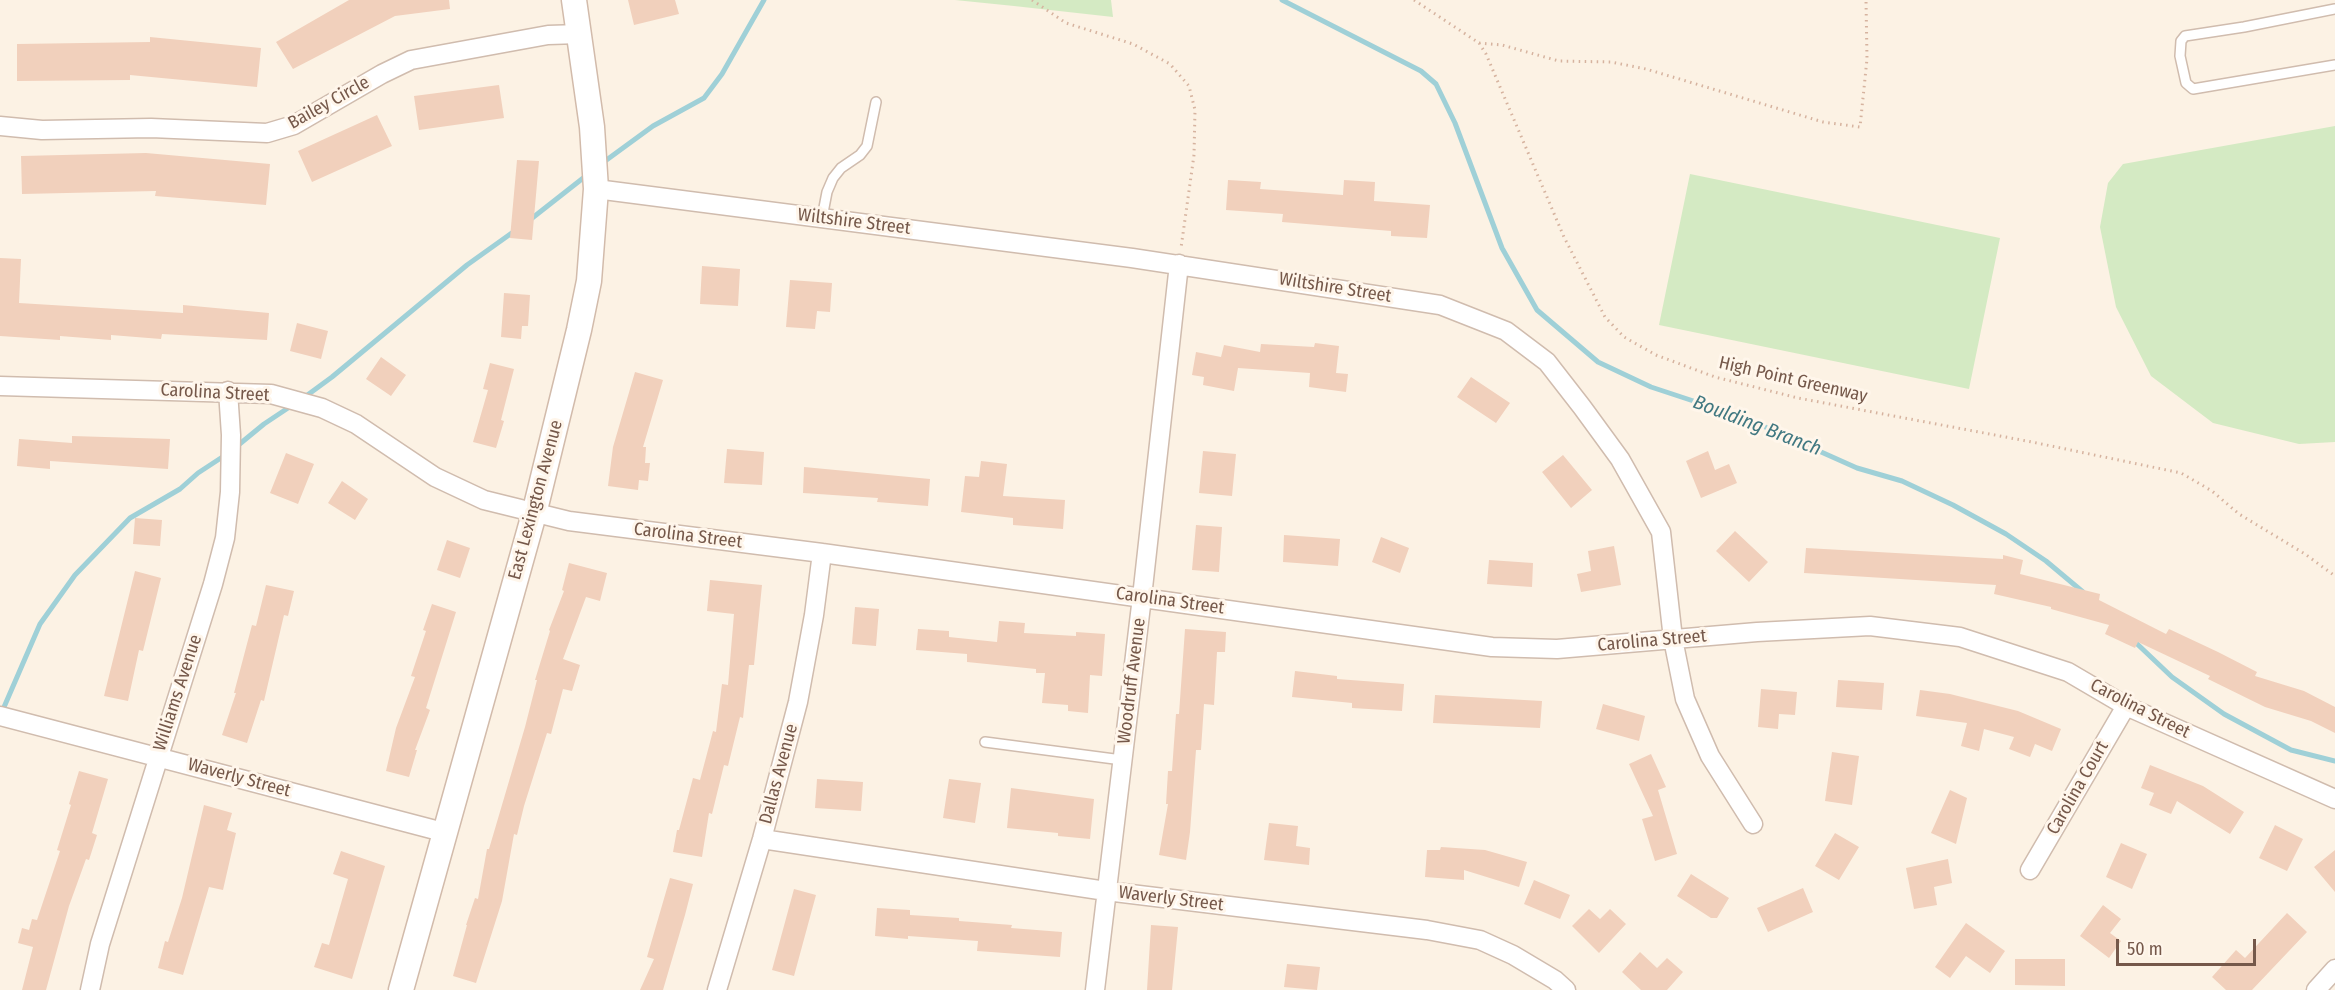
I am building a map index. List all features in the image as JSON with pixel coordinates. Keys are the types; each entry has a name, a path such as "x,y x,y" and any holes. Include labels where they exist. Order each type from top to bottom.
{"main road":[{"name":"East Lexington Avenue","path":"401,990 443,832 534,514 589,281 596,189 592,127 574,0"}],"street":[{"name":"Bailey Circle","path":"0,126 42,130 151,128 267,133 294,125 382,74 411,60 548,35 580,34"},
{"name":"Wiltshire Street","path":"596,189 1179,264 1440,305 1506,331 1547,362 1582,407 1620,459 1661,532 1674,639 1685,699 1710,756 1753,824"},
{"name":"Woodruff Avenue","path":"1095,990 1179,264"},
{"name":"Carolina Street","path":"0,386 271,394 322,408 356,424 435,477 484,500 534,514 569,521 822,553 1492,647 1557,650 1674,639 1870,626 1960,637 2068,672 2126,706 2335,799"},
{"name":"Williams Avenue","path":"90,990 100,944 213,584 225,537 230,492 231,435 228,391"},
{"name":"Dallas Avenue","path":"717,990 762,839 798,702 814,615 822,553"},
{"name":"Carolina Court","path":"2030,870 2126,706"},
{"name":"Waverly Street","path":"0,716 443,832"},
{"name":"Waverly Street","path":"762,839 1106,891 1427,930 1480,940 1513,954 1555,980 1566,990"},
{"path":"2316,990 2335,969"}],"lane":[{"path":"2335,9 2185,36 2181,41 2180,56 2186,83 2193,88 2335,65"},
{"path":"822,218 827,192 833,177 841,168 860,155 867,146 876,102"},
{"path":"985,742 1122,760"}],"path":[{"path":"1032,0 1066,22 1133,44 1170,64 1189,86 1195,110 1194,155 1179,264"},
{"name":"High Point Greenway","path":"1414,0 1479,43 1486,54 1563,237 1605,317 1624,337 1656,355 1715,376 1798,398 2181,473 2212,491 2239,514 2305,554 2335,576"},
{"path":"1479,43 1502,45 1559,61 1611,62 1646,69 1823,122 1860,127 1867,59 1866,0"}],"green space":[{"path":"955,0 1111,0 1113,17 1014,6"},
{"path":"2335,126 2335,442 2299,444 2213,423 2151,376 2116,307 2100,227 2108,183 2123,164"},
{"path":"1690,174 2000,238 1969,389 1659,325"}],"building":[{"path":"349,0 449,0 450,9 395,16 293,69 276,42"},
{"path":"628,0 675,0 679,14 634,25"},
{"path":"150,37 261,48 257,87 130,75 130,80 17,81 17,44 150,42"},
{"path":"499,85 504,118 419,130 414,96"},
{"path":"377,115 392,146 312,182 298,151"},
{"path":"146,153 270,164 266,205 155,196 156,191 22,194 21,156"},
{"path":"517,160 539,161 532,240 510,238"},
{"path":"1228,180 1261,182 1260,189 1343,195 1344,180 1375,182 1374,201 1430,205 1427,238 1391,236 1391,231 1282,222 1283,214 1226,210"},
{"path":"0,258 21,259 19,303 183,313 183,305 269,313 267,340 162,334 161,339 111,335 111,340 60,336 60,340 0,336"},
{"path":"702,266 740,269 738,306 700,304"},
{"path":"790,280 832,283 830,312 817,311 815,329 786,327"},
{"path":"504,293 530,295 528,326 522,326 521,339 501,337"},
{"path":"297,323 328,331 321,359 290,351"},
{"path":"1315,343 1339,346 1336,373 1348,374 1346,392 1309,387 1310,373 1238,368 1234,391 1203,385 1204,377 1192,375 1196,352 1221,357 1224,345 1260,352 1261,344 1314,347"},
{"path":"381,357 406,375 391,396 366,379"},
{"path":"490,363 514,369 501,420 504,421 496,448 473,442 488,390 483,389"},
{"path":"635,372 663,380 643,447 646,447 645,463 650,463 648,481 639,480 638,490 608,486 613,447"},
{"path":"1471,377 1510,403 1496,423 1457,397"},
{"path":"72,436 170,439 168,469 50,461 50,469 17,466 19,439 72,443"},
{"path":"727,449 764,452 762,485 724,483"},
{"path":"1203,451 1236,454 1232,496 1199,493"},
{"path":"1708,451 1715,470 1729,464 1737,483 1701,498 1686,461"},
{"path":"286,453 314,464 298,504 270,493"},
{"path":"1563,455 1592,490 1571,508 1542,472"},
{"path":"981,461 1007,464 1003,496 1065,500 1063,529 1013,525 1013,518 961,512 965,476 979,477"},
{"path":"804,467 930,479 928,506 877,502 878,498 803,493"},
{"path":"342,481 368,499 355,520 328,503"},
{"path":"135,518 162,520 160,546 133,544"},
{"path":"1196,525 1222,527 1219,572 1192,570"},
{"path":"1735,531 1768,562 1749,582 1716,551"},
{"path":"1284,535 1340,539 1338,566 1283,562"},
{"path":"1381,537 1409,548 1400,573 1372,562"},
{"path":"447,540 470,548 460,578 437,570"},
{"path":"1614,546 1621,585 1581,592 1577,574 1591,571 1588,551"},
{"path":"1806,548 2003,559 2003,555 2023,560 2020,574 2100,594 2099,600 2166,634 2169,629 2257,672 2255,676 2304,691 2335,707 2335,733 2311,721 2265,707 2208,679 2210,676 2138,642 2135,648 2105,634 2109,625 2051,609 2051,607 1994,594 1996,585 1804,573"},
{"path":"1489,560 1533,563 1532,587 1487,584"},
{"path":"569,563 607,573 600,601 586,597 563,659 580,665 572,691 563,689 551,734 547,733 517,835 514,834 502,901 476,983 453,976 466,925 475,898 478,899 487,849 489,849 525,727 549,630 564,591 562,590"},
{"path":"135,571 161,578 143,651 139,650 128,701 104,696"},
{"path":"710,580 762,585 754,665 749,665 743,718 740,717 728,766 724,765 712,814 709,813 702,857 673,852 677,830 679,830 693,778 700,780 713,731 716,732 722,684 728,685 734,614 707,611"},
{"path":"266,585 294,591 288,616 284,615 264,701 261,700 247,743 222,735 236,693 234,693 252,625 256,626"},
{"path":"432,604 456,612 426,708 430,710 415,750 417,750 409,777 386,771 396,728 415,677 411,676 426,631 423,630"},
{"path":"855,607 879,609 876,646 852,644"},
{"path":"999,621 1025,623 1024,633 1076,636 1076,632 1105,634 1102,676 1090,675 1088,713 1068,711 1068,705 1042,703 1045,673 1036,673 1036,669 967,662 967,654 916,650 918,629 949,631 949,637 997,642"},
{"path":"1185,629 1226,632 1225,652 1217,652 1214,705 1204,704 1201,750 1196,750 1186,860 1159,855 1168,804 1166,804 1168,771 1172,771 1176,714 1179,714"},
{"path":"1295,671 1337,676 1337,679 1404,684 1402,711 1352,708 1352,703 1292,697"},
{"path":"1838,680 1884,683 1882,710 1836,707"},
{"path":"1761,689 1797,692 1795,715 1779,714 1778,729 1758,727"},
{"path":"1920,690 1950,694 2018,711 2061,729 2052,751 2035,744 2030,757 2009,749 2014,737 1984,729 1979,751 1961,746 1967,723 1916,716"},
{"path":"1435,695 1542,701 1540,728 1433,723"},
{"path":"1603,704 1645,716 1639,741 1596,729"},
{"path":"1832,752 1859,756 1852,805 1825,801"},
{"path":"1651,754 1666,787 1658,790 1677,854 1655,861 1642,819 1653,816 1629,764"},
{"path":"2150,765 2203,786 2244,812 2230,834 2177,801 2171,814 2149,805 2154,793 2141,788"},
{"path":"79,771 108,779 92,833 97,835 69,906 46,990 22,990 33,947 18,943 22,928 29,930 32,919 37,920 60,851 57,850"},
{"path":"817,779 863,782 861,811 815,808"},
{"path":"949,779 981,783 975,823 943,818"},
{"path":"1011,788 1094,799 1090,839 1007,828"},
{"path":"1950,790 1967,798 1956,844 1931,833"},
{"path":"204,805 232,813 227,830 236,833 223,890 209,887 183,975 158,968 165,941 168,942 182,898"},
{"path":"1269,823 1298,826 1296,846 1310,848 1309,865 1264,860"},
{"path":"2275,825 2303,839 2287,871 2259,858"},
{"path":"1835,833 1859,847 1839,880 1815,866"},
{"path":"2121,843 2147,854 2132,889 2106,877"},
{"path":"1441,847 1485,850 1527,862 1519,887 1464,870 1464,880 1425,877 1427,850 1440,850"},
{"path":"2335,850 2335,892 2314,867"},
{"path":"341,851 385,866 352,979 314,967 322,943 329,945 348,879 333,874"},
{"path":"1948,859 1952,883 1934,887 1937,905 1914,909 1906,868"},
{"path":"1691,874 1729,898 1717,918 1711,918 1677,896"},
{"path":"670,878 693,884 685,915 663,990 640,990 654,959 647,957"},
{"path":"1534,880 1570,895 1560,919 1524,904"},
{"path":"1803,888 1813,912 1768,932 1757,908"},
{"path":"794,889 816,895 794,976 772,970"},
{"path":"2103,905 2121,919 2110,933 2121,941 2109,958 2080,936"},
{"path":"877,908 910,910 910,915 959,918 959,921 1062,932 1060,957 977,951 978,941 875,936"},
{"path":"1589,909 1600,919 1610,909 1626,924 1599,953 1572,926"},
{"path":"2287,913 2307,932 2252,990 2226,990 2212,977 2236,950 2245,958"},
{"path":"1966,923 2005,951 1990,973 1966,956 1950,978 1935,967"},
{"path":"1151,925 1178,927 1172,990 1147,990"},
{"path":"1640,952 1657,968 1667,958 1683,972 1667,990 1641,990 1622,972"},
{"path":"2015,959 2065,959 2065,986 2015,985"},
{"path":"1287,964 1320,967 1317,990 1284,987"}],"waterway":[{"path":"601,164 653,126 704,98 722,74 764,0"},
{"name":"Boulding Branch","path":"1282,0 1421,71 1436,84 1455,123 1502,248 1537,310 1598,362 1651,387 1745,418 1857,468 1902,481 1953,505 2006,534 2046,561 2083,592"},
{"path":"531,219 587,175"},
{"path":"302,399 332,377 467,265 516,230"},
{"path":"236,447 264,424 294,404"},
{"path":"1,714 40,624 75,575 130,518 180,489 198,473 227,454"},
{"name":"Boulding Branch","path":"2133,640 2172,677 2224,714 2291,750 2335,761"}]}
